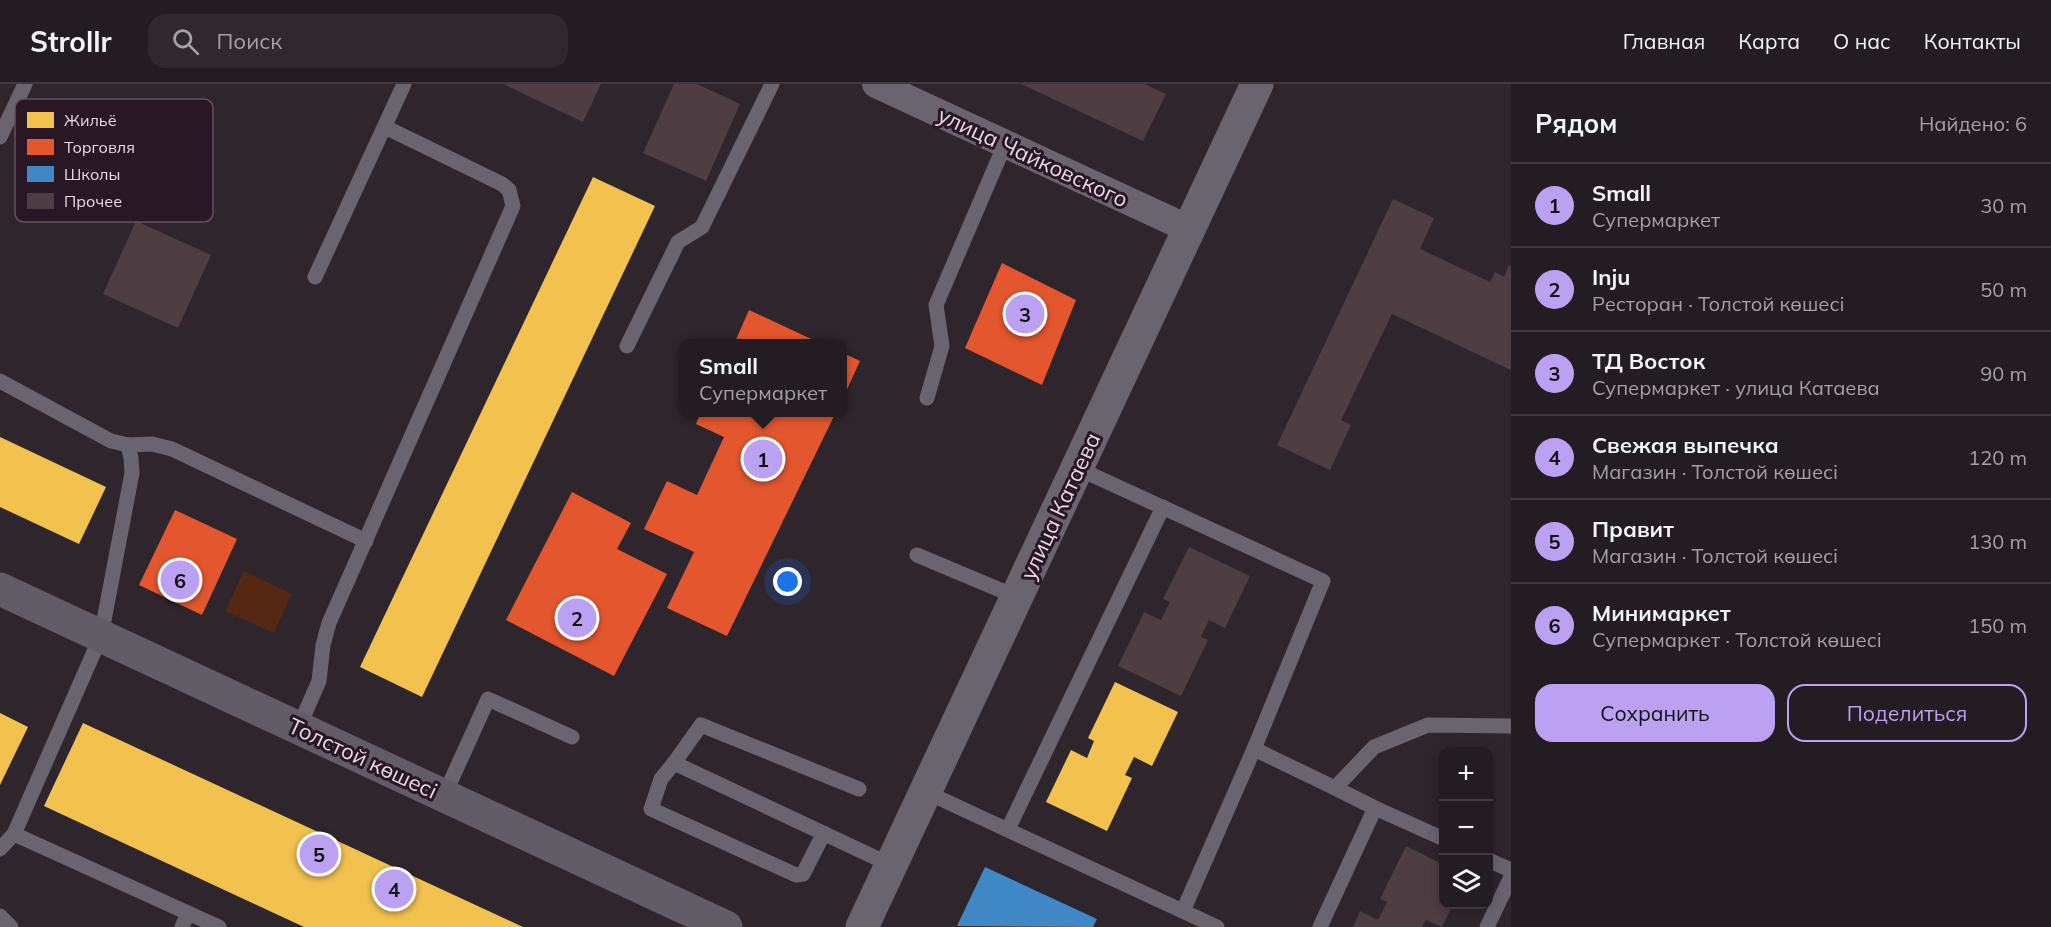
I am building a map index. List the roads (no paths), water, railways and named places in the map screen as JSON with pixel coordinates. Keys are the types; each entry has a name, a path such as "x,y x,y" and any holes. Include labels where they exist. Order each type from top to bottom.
{"main road":[{"name":"Толстой көшесі","path":"0,589 726,927"}],"street":[{"name":"улица Чайковского","path":"876,84 1189,230"},
{"name":"улица Катаева","path":"862,927 1257,84"}],"lane":[{"path":"18,99 25,84"},
{"path":"315,277 404,84"},
{"path":"627,346 678,242 702,227 772,84"},
{"path":"1,133 15,104"},
{"path":"298,729 319,681 328,623 513,206 509,190 502,184 385,127"},
{"path":"927,398 942,346 936,305 1005,144"},
{"path":"0,381 111,441 128,445 152,444 172,449 366,541"},
{"path":"0,849 15,834 101,636 132,473 128,445"},
{"path":"1077,468 1323,581 1183,911"},
{"path":"1008,829 1163,507"},
{"path":"917,555 1017,597"},
{"path":"444,796 488,699 572,736"},
{"path":"824,833 803,873 796,875 651,809 661,779 702,725 859,789"},
{"path":"1335,788 1374,747 1428,725 1511,726"},
{"path":"1254,748 1439,837"},
{"path":"674,763 891,865"},
{"path":"926,792 1217,927"},
{"path":"1320,927 1375,808"},
{"path":"15,834 185,920 219,927"},
{"path":"1493,862 1511,870"},
{"path":"1487,927 1511,877"},
{"path":"0,916 11,927"}],"place":[{"name":"ТД Восток","path":"1025,314"},
{"name":"Small","path":"763,459"},
{"name":"Минимаркет","path":"180,580"},
{"name":"Inju","path":"577,618"},
{"name":"Правит","path":"319,854"},
{"name":"Свежая выпечка","path":"394,889"}]}
